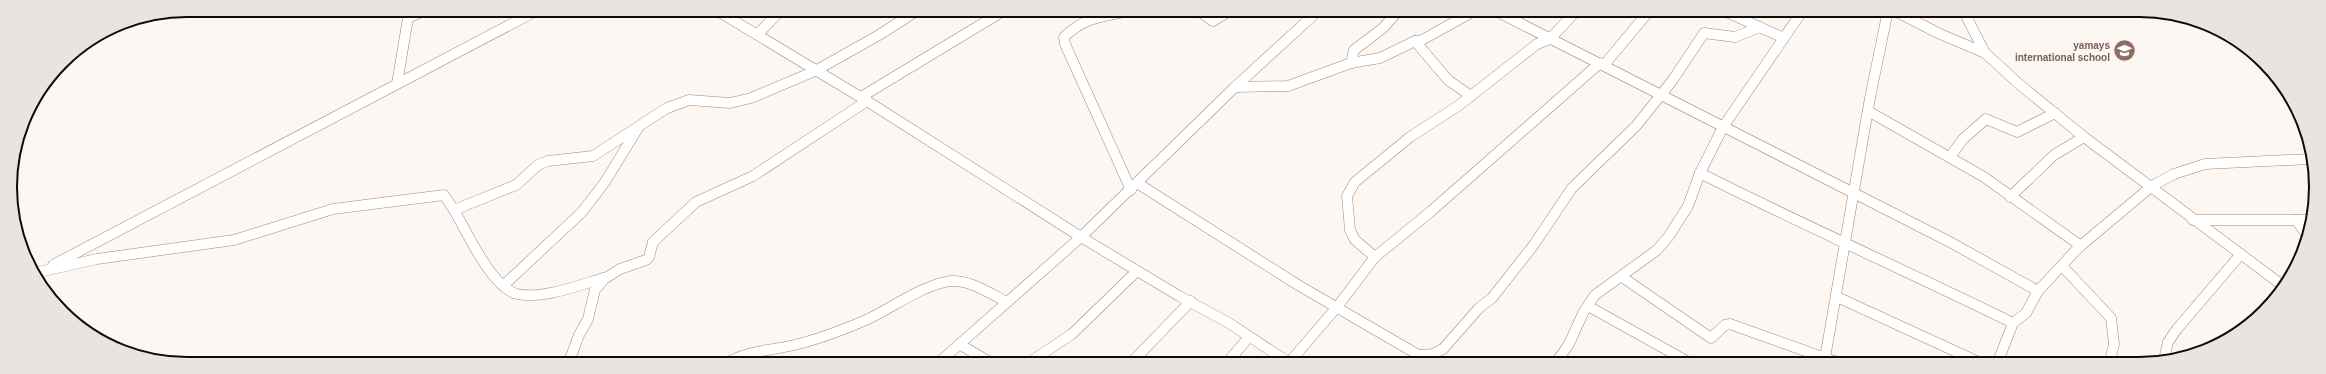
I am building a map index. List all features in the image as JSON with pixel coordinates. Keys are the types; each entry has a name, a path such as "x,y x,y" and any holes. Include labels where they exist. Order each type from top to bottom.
{"street":[{"path":"397,84 408,18 410,17"},
{"path":"40,272 525,17"},
{"path":"728,17 758,34 815,71 864,99 1081,237 1137,271 1191,301 1280,357"},
{"path":"758,34 774,17"},
{"path":"454,210 516,185 538,165 548,161 593,156 639,126 680,102 689,100 738,102 815,71 873,39 907,17"},
{"path":"571,357 579,335 588,319 595,290 609,276 620,269 646,260 649,257 653,242 696,202 753,176 864,99 994,17"},
{"path":"1092,17 1082,20 1064,37 1065,44 1085,83 1113,153 1134,186 1298,285 1422,357"},
{"path":"1207,17 1213,21 1220,17"},
{"path":"945,357 1081,237 1235,87 1311,17"},
{"path":"1351,63 1354,50 1384,28 1393,17"},
{"path":"1235,87 1288,86 1351,63 1380,58 1415,41 1422,40 1463,17"},
{"path":"1508,17 1950,242 2038,291"},
{"path":"1375,257 1355,240 1350,230 1348,196 1350,189 1370,168 1410,137 1471,96 1537,44 1550,39 1570,17"},
{"path":"1294,357 1337,307 1375,257 1429,214 1602,64 1644,17"},
{"path":"1738,17 1784,38"},
{"path":"1560,357 1588,306 1605,286 1622,277 1657,250 1669,236 1688,206 1700,173 1723,127 1798,17"},
{"path":"1826,357 1837,297 1853,192 1887,17"},
{"path":"1907,17 1940,34 1986,53 2084,137 2152,186 2193,220 2279,283"},
{"path":"1966,17 1986,53"},
{"path":"1419,355 1433,354 1443,349 1479,308 1492,298 1533,246 1572,188 1636,126 1659,95 1672,81 1704,33 1709,32 1726,37 1736,37 1748,34 1760,27"},
{"path":"1415,41 1448,80 1471,96"},
{"path":"1868,111 1984,176 2010,197 2081,246"},
{"path":"1950,157 1963,139 1986,119 2017,132 2055,113"},
{"path":"504,285 550,245 583,211 615,166 639,126"},
{"path":"2010,197 2054,155 2084,137"},
{"path":"2000,357 2013,323 2026,313 2038,291 2081,246 2152,186 2174,174 2205,164 2307,159"},
{"path":"1700,173 1811,229 1846,242 2013,323"},
{"path":"40,272 97,259 234,240 333,209 444,195 496,279 516,294 543,293 609,276"},
{"path":"2193,220 2306,220"},
{"path":"2296,220 2303,230"},
{"path":"2165,355 2168,342 2172,336 2241,254"},
{"path":"2062,266 2111,318 2114,357"},
{"path":"1041,357 1047,354 1084,323 1137,271"},
{"path":"1622,277 1711,338 1725,325 1730,324 1815,357"},
{"path":"736,357 755,351 795,345 866,320 907,297 944,282 959,281 1007,302"},
{"path":"1837,297 1967,357"},
{"path":"1137,357 1191,301"},
{"path":"1588,306 1679,357"},
{"path":"1232,357 1249,337"},
{"path":"959,344 981,357"}],"place":[{"name":"yamays international school","path":"2125,51"}]}
